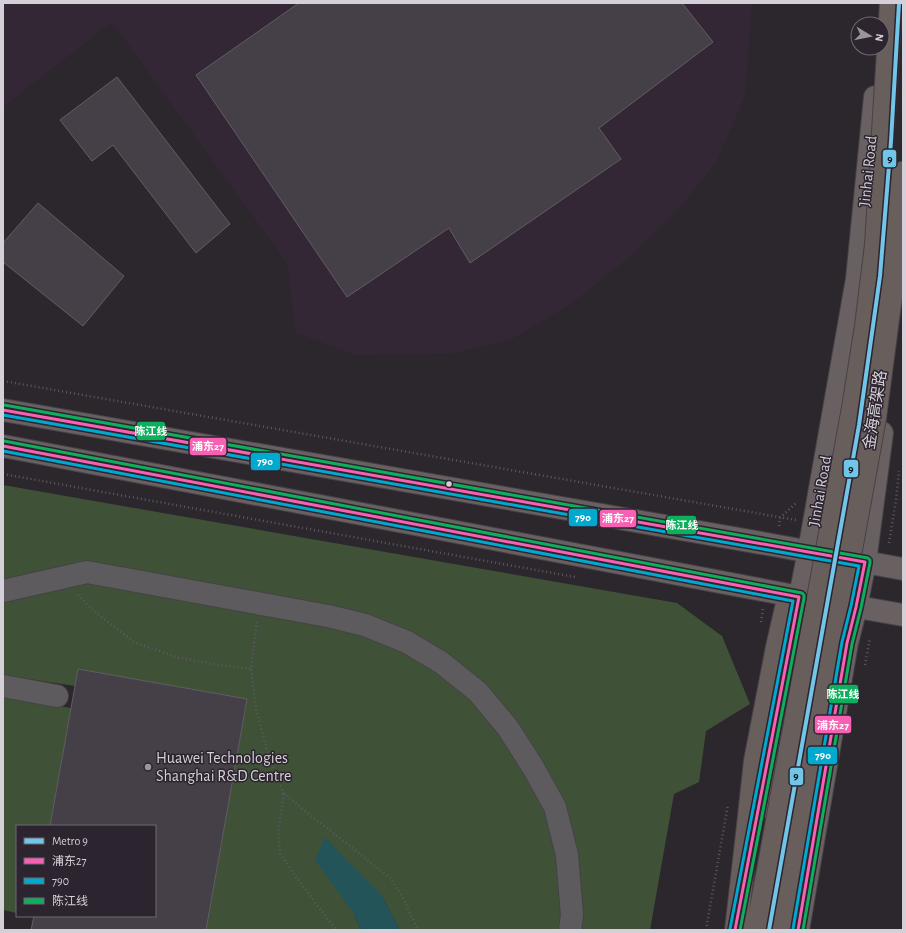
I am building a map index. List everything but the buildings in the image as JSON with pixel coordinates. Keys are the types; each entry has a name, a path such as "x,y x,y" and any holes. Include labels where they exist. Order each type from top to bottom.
{"highway":[{"name":"金海高架路","path":"757,930 850,424 866,326 876,245 891,3"},
{"name":"金海高架路","path":"782,930 874,418 892,296 903,172"},
{"path":"736,930 756,761 777,647 794,596"}],"main road":[{"path":"881,16 882,3"},
{"name":"Jinhai Road","path":"736,930 794,596 809,551 857,279 879,56"},
{"path":"798,930 847,643 865,562 903,279"},
{"path":"3,410 809,551 903,569"},
{"path":"3,446 794,596 903,615"}],"lane":[{"path":"3,591 87,572 328,616 365,626 407,642 442,663 478,692 508,728 556,807 567,855 572,915 570,930"},
{"path":"3,686 57,696"}],"path":[{"path":"3,381 780,518"},
{"path":"3,474 576,577"},
{"path":"62,578 95,612 134,642 176,657 218,665 251,669"},
{"path":"260,604 251,669 256,709 267,750 284,794 278,831 280,853 336,930"},
{"path":"756,609 763,610"},
{"path":"284,794 390,878 401,894 418,930"}],"shaded area":[{"path":"3,3 752,3 745,96 716,163 678,210 630,257 568,306 512,339 451,354 354,355 295,332 288,265 112,22 3,107"}],"green space":[{"path":"3,485 677,603 722,636 750,704 706,731 699,782 674,794 650,930 400,930 381,895 354,914 361,930 206,930 247,699 78,669 75,686 3,675"},
{"path":"3,696 71,708 50,825 16,825 16,913 3,910"}],"water":[{"path":"325,837 381,895 400,930 361,930 354,914 315,860"}],"metro line":[{"name":"9","path":"769,930 859,425 880,276 891,141 899,3"}],"transit line":[{"name":"陈江线","path":"4,405 868,558 870,563 852,644 803,930"},
{"name":"浦东27","path":"3,410 865,562 847,643 798,930"},
{"name":"790","path":"3,415 859,566 842,642 793,929"},
{"name":"陈江线","path":"4,441 802,593 804,598 740,930"},
{"name":"浦东27","path":"3,446 799,597 735,930"},
{"name":"790","path":"3,451 793,601 730,929"}],"place":[{"name":"Huawei Technologies Shanghai R&D Centre","path":"148,767"}]}
